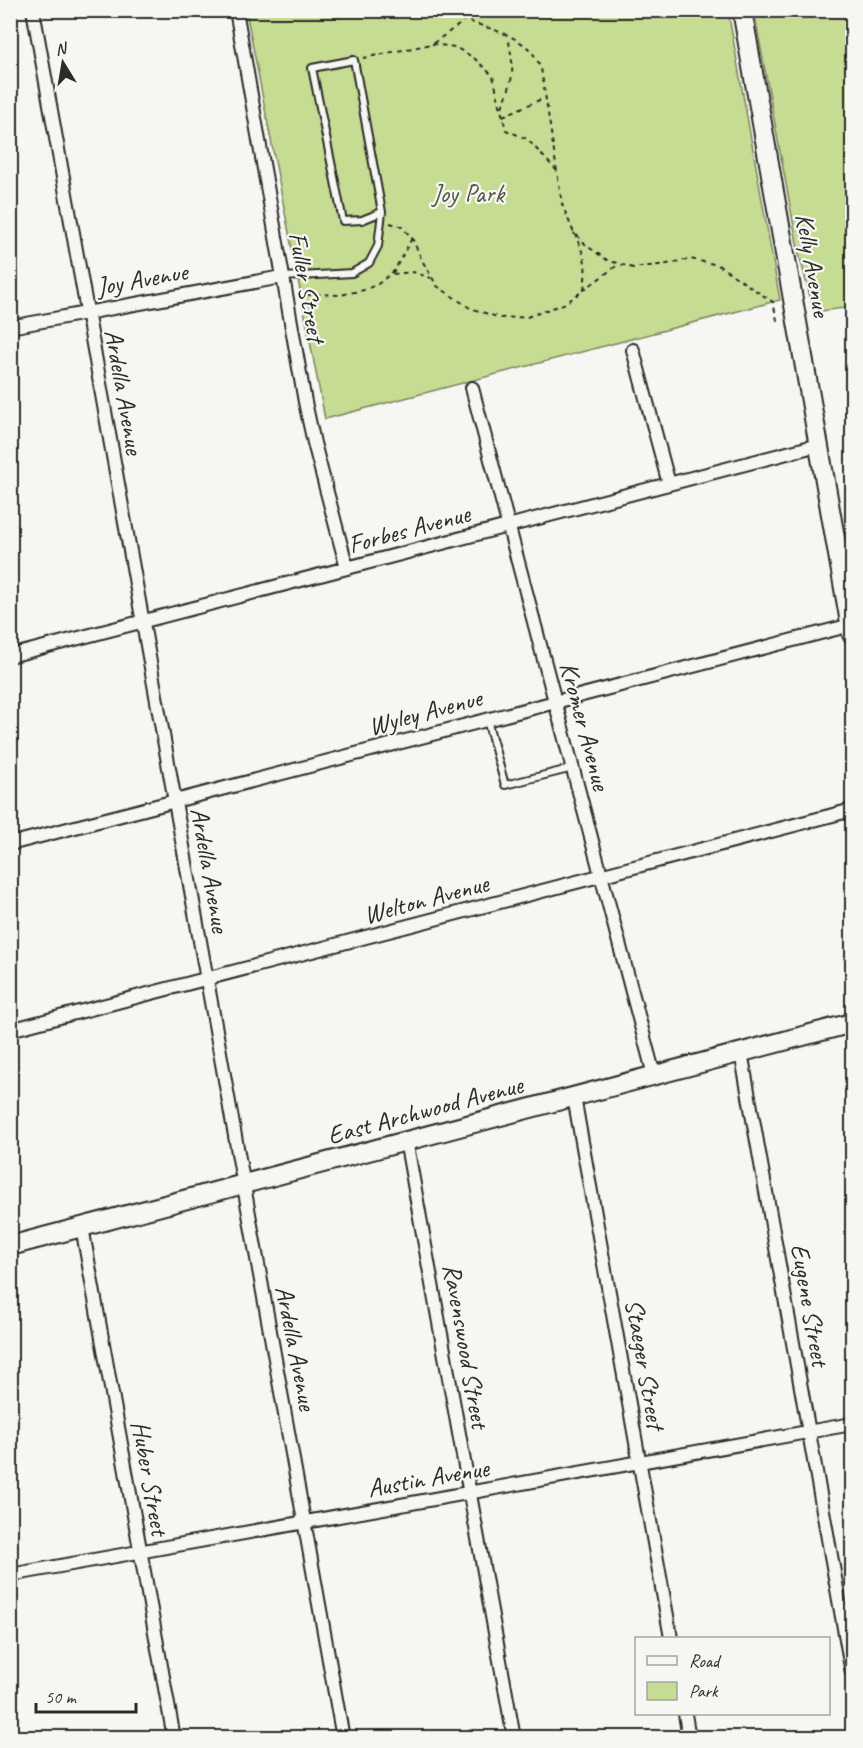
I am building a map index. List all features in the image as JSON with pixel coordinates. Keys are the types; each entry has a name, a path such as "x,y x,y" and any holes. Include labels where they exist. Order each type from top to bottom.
{"main road":[{"name":"Kelly Avenue","path":"741,10 818,445 849,593 852,629"},
{"name":"East Archwood Avenue","path":"10,1246 852,1023"}],"street":[{"name":"Ardella Avenue","path":"33,10 343,1737"},
{"name":"Fuller Street","path":"236,10 282,277 314,443 347,568"},
{"name":"Joy Avenue","path":"10,327 282,277"},
{"path":"633,350 669,484"},
{"name":"Kromer Avenue","path":"472,388 654,1075"},
{"name":"Forbes Avenue","path":"10,656 818,445"},
{"name":"Wyley Avenue","path":"10,844 555,702 852,629"},
{"name":"Welton Avenue","path":"10,1030 852,810"},
{"name":"Eugene Street","path":"741,1052 852,1673"},
{"name":"Staeger Street","path":"574,1097 671,1637"},
{"name":"Ravenswood Street","path":"406,1140 514,1737"},
{"name":"Huber Street","path":"82,1227 174,1737"},
{"name":"Austin Avenue","path":"10,1575 852,1424"},
{"path":"685,1715 689,1737"}],"lane":[{"path":"282,277 352,273 369,263 378,246 382,212 354,60 312,68 343,220 362,220 382,212"},
{"path":"487,720 505,785 573,768"}],"path":[{"path":"445,10 464,21 521,43 533,53 540,68 562,204 585,254 584,290"},
{"path":"432,44 464,21"},
{"path":"501,109 510,87 513,64 508,37"},
{"path":"354,60 432,44 455,47 474,58 493,76 506,130 527,138 557,172"},
{"path":"503,116 545,98"},
{"path":"381,220 401,226 412,238 437,286 471,308 500,318 527,317 566,303 620,264"},
{"path":"573,231 587,246 607,260 633,268 667,264 690,258 718,266 773,302 777,320 795,315"},
{"path":"390,274 413,272 432,278"}],"green space":[{"name":"Joy Park","path":"246,11 728,11 780,300 325,419"},
{"path":"754,11 852,11 852,307 814,312 799,254"}]}
